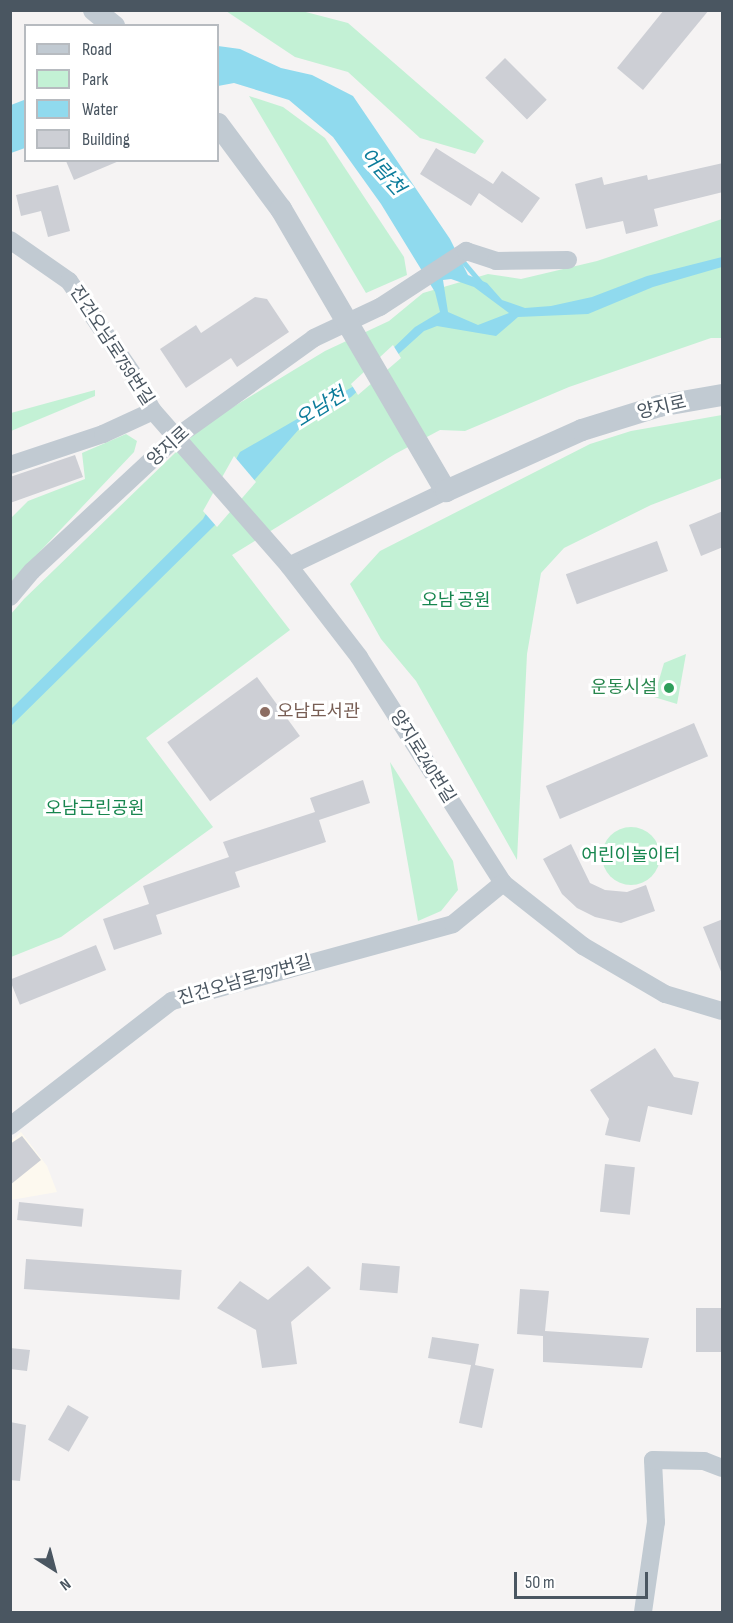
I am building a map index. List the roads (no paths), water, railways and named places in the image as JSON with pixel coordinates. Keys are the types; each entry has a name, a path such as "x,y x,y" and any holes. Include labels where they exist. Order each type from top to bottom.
{"street":[{"path":"94,10 112,24"},
{"path":"219,125 281,209 446,491 289,566"},
{"name":"진건오남로759번길","path":"10,240 69,281 134,376 153,411 289,566"},
{"name":"양지로","path":"10,597 32,571 175,438 268,367 347,320 412,289 466,251 496,261 568,260"},
{"name":"양지로","path":"446,491 582,430 659,406 723,395"},
{"path":"10,465 103,434 153,411"},
{"name":"양지로240번길","path":"289,566 358,657 503,883 604,958 665,994 723,1011"},
{"name":"진건오남로797번길","path":"10,1126 172,1001 453,924 503,883"},
{"path":"643,1612 656,1522 653,1460 704,1461 723,1468"}],"water":[{"name":"오남천","path":"219,46 240,49 281,68 312,75 353,96 450,239 468,275 487,283 502,300 525,308 551,306 592,297 647,276 722,257 722,267 653,287 588,314 518,317 496,336 437,326 424,331 351,397 300,428 215,525 11,726 11,709 203,519 240,452 354,386 415,327 440,312 435,292 381,204 333,137 289,100 234,83 219,86","holes":["451,279 474,287 509,313 478,325 448,312 443,280"]},
{"path":"24,100 24,148 11,153 11,105"}],"waterway":[{"name":"어람천","path":"460,258 483,285"}],"place":[{"name":"운동시설","path":"669,688"},
{"name":"오남도서관","path":"265,712"}],"park label":[{"name":"오남 공원","path":"456,601"},
{"name":"오남근린공원","path":"95,809"},
{"name":"어린이놀이터","path":"631,856"}]}
